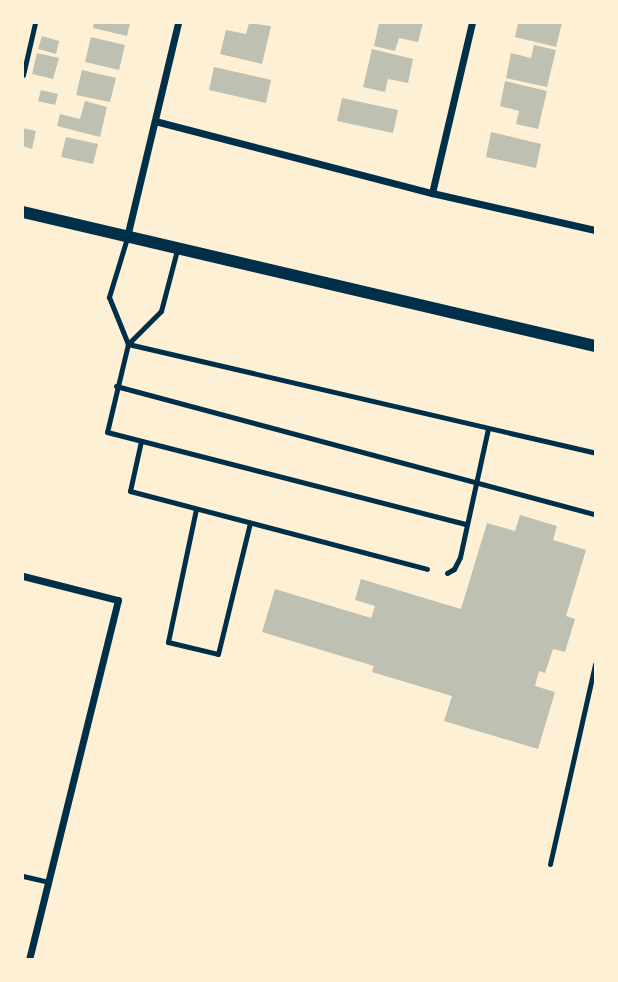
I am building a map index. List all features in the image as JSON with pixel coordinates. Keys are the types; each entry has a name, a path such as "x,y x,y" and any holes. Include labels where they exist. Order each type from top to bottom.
{"street":[{"path":"127,237 178,23"},
{"path":"432,193 472,23"},
{"path":"155,121 432,193 595,230"},
{"path":"23,212 595,346"},
{"path":"23,576 118,600 29,959"}],"lane":[{"path":"23,75 35,23"},
{"path":"127,237 108,297 128,344"},
{"path":"177,249 161,311 128,344 107,432 465,524"},
{"path":"128,344 595,453"},
{"path":"116,386 595,514"},
{"path":"447,573 454,569 460,557 474,481 488,429"},
{"path":"141,442 130,491 428,569"},
{"path":"196,509 168,642 218,654 250,523"},
{"path":"550,864 595,664"},
{"path":"23,876 48,882"}],"building":[{"path":"94,23 130,23 127,36 93,28"},
{"path":"249,23 271,26 262,64 220,54 226,30 246,34"},
{"path":"379,23 423,23 418,42 399,38 395,51 374,46"},
{"path":"518,23 562,23 556,47 515,37"},
{"path":"42,36 59,41 56,54 38,49"},
{"path":"91,37 125,45 119,70 85,62"},
{"path":"534,45 556,50 547,87 506,78 511,53 531,58"},
{"path":"372,49 413,59 408,83 388,79 385,92 363,87"},
{"path":"37,53 59,58 53,79 32,74"},
{"path":"214,67 271,80 266,103 209,90"},
{"path":"82,70 116,78 110,102 76,95"},
{"path":"505,81 547,91 538,129 516,124 519,111 500,106"},
{"path":"41,90 58,94 55,105 38,101"},
{"path":"342,98 398,110 393,133 337,121"},
{"path":"85,101 107,107 100,137 57,126 60,114 80,119"},
{"path":"23,128 36,131 32,149 23,146"},
{"path":"491,132 541,144 536,168 486,157"},
{"path":"66,137 98,144 93,164 61,157"},
{"path":"520,515 557,526 553,540 586,550 566,616 575,619 565,652 553,649 545,673 539,671 535,686 555,692 538,749 444,721 452,696 372,672 374,666 262,632 275,589 371,618 375,606 355,600 361,579 461,609 487,523 515,531"}]}
